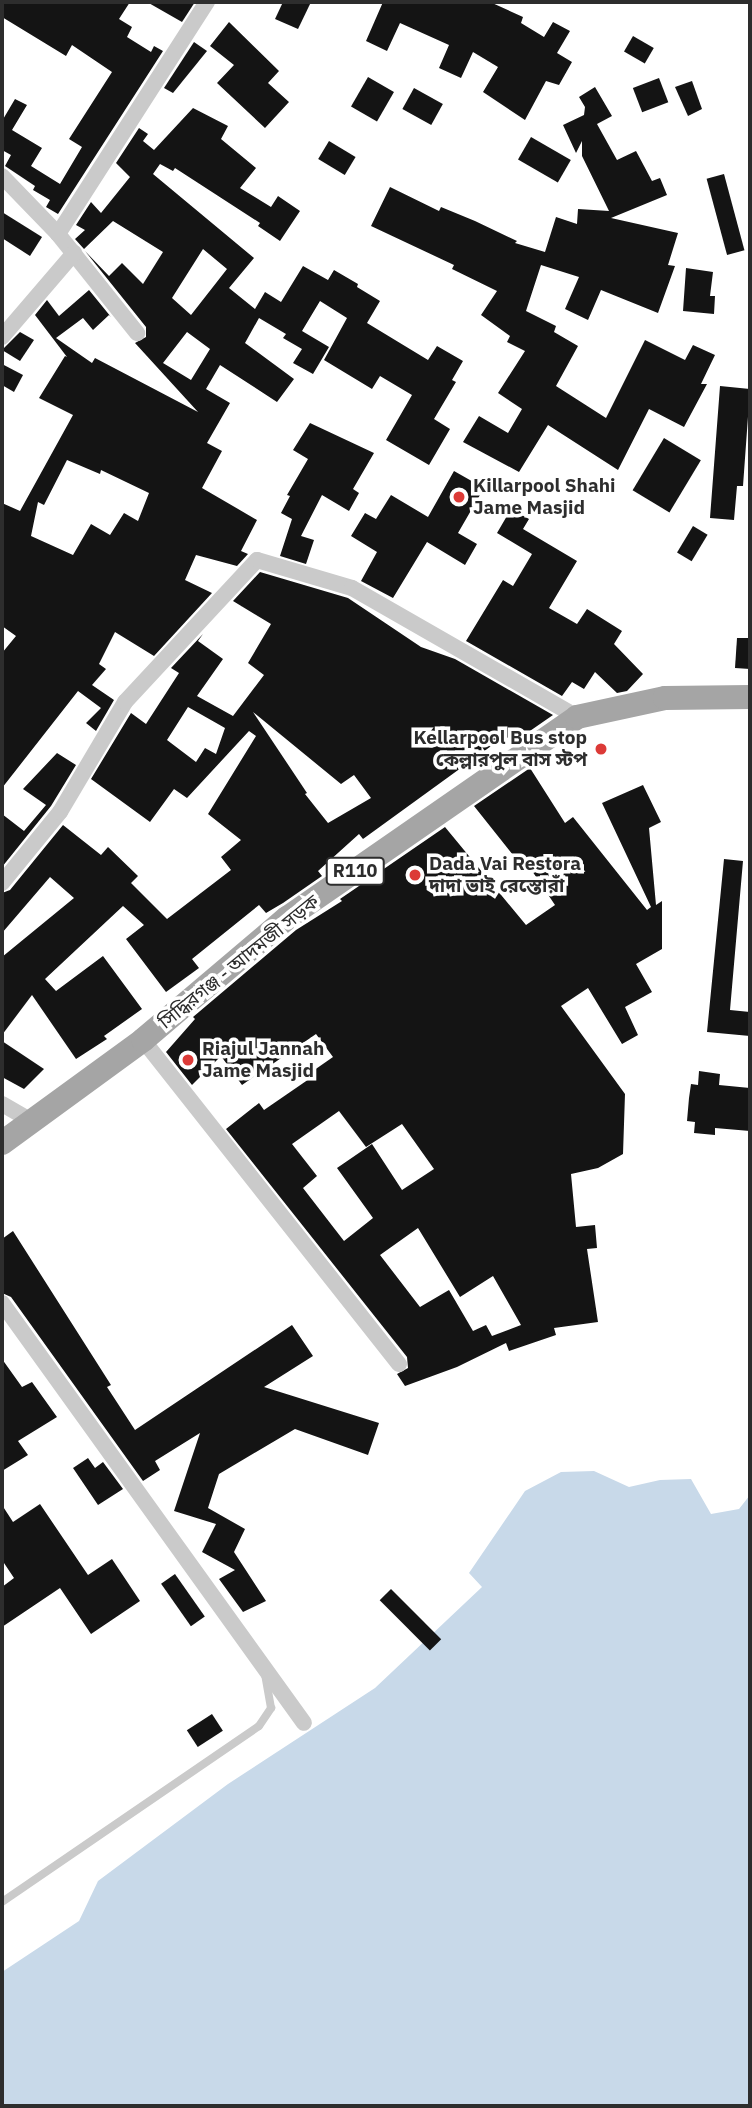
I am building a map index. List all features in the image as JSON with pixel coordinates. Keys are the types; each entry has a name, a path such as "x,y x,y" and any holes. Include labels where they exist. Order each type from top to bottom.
{"main road":[{"name":"সিদ্ধিরগঞ্জ - আদমজী সড়ক","path":"2,1143 143,1040 287,918 577,717 664,698 750,696"}],"street":[{"path":"58,234 207,2"},
{"path":"2,176 58,234 137,333"},
{"path":"2,337 74,253"},
{"path":"2,883 60,812 125,702 257,560 352,588 577,717"},
{"path":"143,1040 399,1364"},
{"path":"2,1104 32,1121"},
{"path":"2,1303 303,1723"}],"lane":[{"path":"2,1902 259,1726 271,1708 264,1671"}],"water":[{"path":"594,1471 629,1487 660,1480 691,1479 711,1514 739,1509 750,1495 750,2106 2,2106 2,1972 79,1921 98,1881 228,1784 375,1688 482,1587 469,1573 525,1491 561,1472"}],"building":[{"path":"2,2 130,2 119,19 132,27 127,37 151,52 154,46 163,51 58,214 46,207 50,200 33,190 35,186 5,166 11,155 2,150 2,121 15,99 27,105 12,130 42,148 31,166 60,184 82,147 69,139 112,72 72,45 66,56 2,17"},
{"path":"147,2 195,2 182,22"},
{"path":"283,2 311,2 298,29 275,19"},
{"path":"383,2 490,2 523,17 521,23 544,37 553,22 570,31 557,53 572,62 559,85 546,81 525,120 483,92 498,67 473,52 461,78 439,68 449,45 400,23 387,51 366,41"},
{"path":"229,22 279,71 268,83 289,102 265,128 217,83 234,65 210,46"},
{"path":"633,36 654,48 645,64 624,52"},
{"path":"194,42 207,51 173,93 164,88"},
{"path":"368,77 394,92 377,121 351,106"},
{"path":"659,78 668,102 642,112 633,88"},
{"path":"692,81 702,109 688,116 675,87"},
{"path":"595,87 612,116 597,124 617,160 636,151 652,181 660,178 667,195 611,218 678,233 668,265 675,266 658,313 601,290 588,320 565,309 579,277 541,265 526,311 556,326 554,332 578,346 556,386 606,418 645,340 685,360 693,345 715,355 701,384 707,384 684,427 649,409 618,470 548,425 519,472 463,442 479,416 508,433 522,409 498,393 525,351 507,342 510,336 481,315 497,291 452,269 454,265 371,226 390,187 439,211 441,207 475,221 517,241 515,243 545,252 556,217 577,224 578,209 609,211 582,156 582,141 576,153 563,125 584,115 585,107 579,97"},
{"path":"414,88 443,104 431,125 402,109"},
{"path":"193,108 228,126 221,139 256,168 240,188 271,207 278,196 300,211 280,241 258,226 260,223 175,168 173,171 160,164 153,174 254,258 229,288 255,309 265,292 281,302 303,266 328,280 334,270 358,284 357,287 380,301 367,323 428,360 437,346 463,361 452,380 456,382 434,419 450,429 429,465 386,440 412,395 380,376 372,389 324,360 347,318 320,301 302,331 329,347 313,374 293,363 302,349 283,338 286,334 259,318 245,343 294,379 277,402 220,365 206,389 230,403 207,443 222,451 202,488 257,520 241,551 248,554 237,566 196,555 185,580 212,593 154,656 115,632 99,664 106,669 92,685 114,700 96,731 86,723 101,708 78,691 2,788 2,653 16,636 2,626 2,503 20,511 73,415 39,398 65,356 67,357 35,315 47,300 59,316 89,290 111,317 109,315 93,330 83,318 56,338 92,363 95,358 198,412 135,343 146,337 146,327 85,251 109,276 122,263 143,284 163,252 113,221 84,249 75,239 85,230 76,225 91,202 101,213 130,177 116,163 139,128 148,134 143,141 154,150","holes":["203,249 227,269 191,315 172,298","187,332 210,349 191,380 163,363","67,460 100,474 101,470 149,493 138,521 124,513 110,535 91,524 73,555 31,536 38,502 44,505"]},
{"path":"531,137 571,160 558,183 518,160"},
{"path":"329,141 356,157 345,175 318,159"},
{"path":"724,174 744,250 727,255 707,179"},
{"path":"2,212 42,237 30,256 2,238"},
{"path":"686,268 713,272 710,296 715,296 714,314 683,311"},
{"path":"20,332 34,340 20,361 2,350"},
{"path":"2,364 23,375 14,392 2,385"},
{"path":"720,386 750,389 743,486 737,486 734,520 710,518"},
{"path":"310,423 374,453 353,489 359,493 349,511 322,495 301,536 314,540 306,564 280,556 292,519 281,513 290,496 287,495 308,459 293,450"},
{"path":"664,438 701,460 669,512 633,490"},
{"path":"454,471 484,488 458,533 477,544 465,565 427,542 393,598 361,581 377,552 351,536 365,513 376,519 391,495 428,517"},
{"path":"511,509 529,519 523,529 577,561 549,608 577,624 587,609 622,631 614,644 643,674 627,691 617,693 595,672 584,689 572,682 562,696 466,641 503,580 513,586 532,554 497,533"},
{"path":"693,526 708,535 692,561 677,553"},
{"path":"260,572 348,598 421,647 455,659 553,715 514,742 505,736 363,839 359,834 318,871 322,876 283,903 266,913 259,905 192,959 199,968 166,992 126,939 144,925 123,906 45,979 56,991 103,956 142,1009 104,1036 107,1039 76,1059 32,995 2,1035 2,957 74,898 50,877 2,933 2,893 10,890 63,825 101,855 108,847 138,876 131,883 167,919 231,870 221,857 241,840 208,814 256,736 249,731 187,798 174,789 150,822 91,779 131,713 146,724 179,673 171,668 203,634 198,641 223,659 197,696 233,716 264,675 248,663 271,624 233,601","holes":["188,707 225,728 216,754 205,748 196,762 167,740","253,712 341,784 354,775 371,798 328,823 305,794 307,793"]},
{"path":"737,638 750,638 750,669 735,668"},
{"path":"57,753 76,765 51,806 2,867 2,814 24,831 46,805 23,789"},
{"path":"530,768 565,823 573,817 647,910 651,907 602,803 643,785 661,822 649,828 656,905 662,901 662,949 636,964 652,992 625,1007 638,1035 622,1044 588,988 561,1006 625,1094 623,1154 598,1168 571,1174 576,1227 595,1225 597,1248 587,1249 598,1322 554,1328 556,1335 509,1351 506,1343 457,1367 405,1386 397,1374 408,1368 407,1357 226,1129 259,1103 264,1110 312,1077 310,1073 333,1057 316,1034 242,1085 221,1056 192,1085 166,1052 195,1019 193,1017 296,930 342,901 340,899 445,827 526,925 555,905 522,856 517,860 474,806","holes":["339,1111 366,1147 402,1124 434,1169 402,1190 372,1144 337,1168 373,1218 344,1241 303,1188 317,1176 292,1144","418,1228 460,1297 493,1276 521,1325 492,1336 486,1325 473,1331 449,1290 420,1307 380,1255"]},
{"path":"724,859 743,861 730,1010 750,1012 750,1036 707,1032"},
{"path":"2,1041 44,1069 24,1089 2,1077"},
{"path":"699,1071 720,1074 719,1085 750,1088 750,1131 715,1128 715,1135 694,1133 695,1122 687,1121 691,1084 698,1085"},
{"path":"13,1231 111,1385 107,1387 135,1430 292,1325 313,1356 264,1387 379,1423 368,1455 295,1429 219,1474 208,1508 245,1529 234,1552 266,1601 243,1612 219,1579 235,1570 202,1552 216,1524 174,1511 200,1433 155,1461 160,1470 143,1481 11,1297 2,1293 2,1239"},
{"path":"2,1359 22,1387 32,1382 57,1417 18,1441 28,1455 2,1471"},
{"path":"88,1458 95,1468 103,1462 123,1489 98,1505 73,1468"},
{"path":"40,1504 88,1575 112,1559 140,1601 91,1634 60,1588 2,1627 2,1587 14,1578 2,1560 2,1505 13,1522"},
{"path":"175,1574 205,1617 191,1626 161,1584"},
{"path":"391,1589 441,1639 430,1651 380,1600"},
{"path":"212,1714 223,1731 198,1747 187,1730"}],"place":[{"name":"Killarpool Shahi Jame Masjid","path":"459,497"},
{"name":"Kellarpool Bus stop কেল্লারপুল বাস স্টপ","path":"601,749"},
{"name":"Dada Vai Restora দাদা ভাই রেস্তোরাঁ","path":"415,875"},
{"name":"Riajul Jannah Jame Masjid","path":"188,1060"}]}
